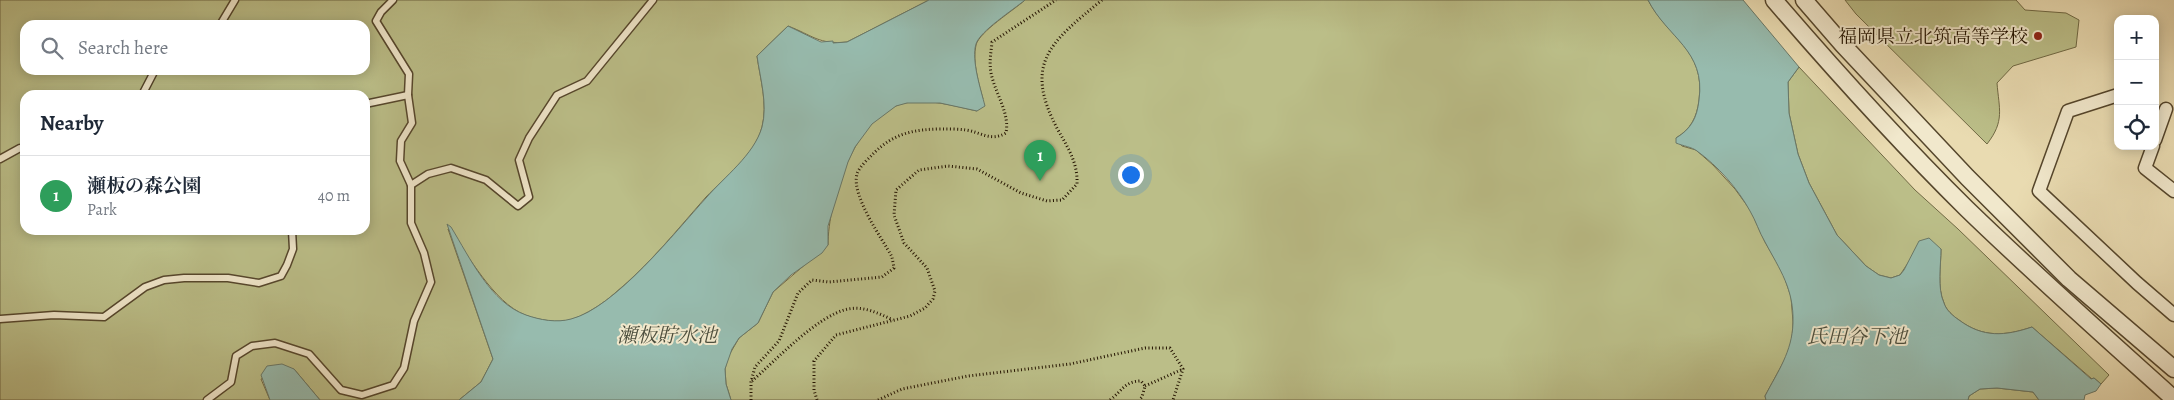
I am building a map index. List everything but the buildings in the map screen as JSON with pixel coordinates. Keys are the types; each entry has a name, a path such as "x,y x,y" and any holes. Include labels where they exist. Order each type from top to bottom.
{"street":[{"path":"1774,0 1838,74 1966,208 2065,302 2174,399"},
{"path":"1804,0 1882,87 2069,279 2174,369"},
{"path":"2114,96 2068,111 2039,191 2174,315"},
{"path":"2159,128 2165,109"},
{"path":"2152,150 2146,168 2174,190"}],"lane":[{"path":"223,20 235,0"},
{"path":"207,400 230,382 236,356 252,346 275,343 309,354 341,390 362,396 393,385 404,368 414,321 431,282 424,253 411,223 411,185 400,161 401,141 412,123 408,95 409,74 376,21 380,12 393,0"},
{"path":"411,185 428,174 451,168 486,180 518,206 529,197 519,160 530,138 557,95 587,81 653,0"},
{"path":"145,90 152,75"},
{"path":"370,103 408,95"},
{"path":"0,159 20,148"},
{"path":"0,319 54,315 104,316 145,287 164,280 228,278 259,283 281,276 288,265 293,249 292,235"}],"path":[{"path":"750,400 751,382 755,366 779,341 798,293 812,280 829,282 882,277 894,268 892,257 857,191 857,174 863,165 890,139 903,133 921,129 966,130 989,138 1006,134 1008,124 991,75 989,62 992,42 1056,0"},
{"path":"817,400 814,390 814,360 836,334 910,316 926,308 933,299 935,291 927,268 904,243 894,215 896,190 919,170 948,166 977,169 1021,192 1047,200 1062,200 1077,184 1078,171 1075,160 1048,112 1041,76 1048,52 1073,24 1102,0"},
{"path":"751,382 822,320 848,309 870,310 893,320"},
{"path":"878,400 902,390 968,376 1070,364 1145,348 1170,348 1183,369 1173,400"},
{"path":"1145,386 1183,369"},
{"path":"1110,400 1131,381 1141,381 1145,386"},
{"path":"1139,400 1142,397 1145,386"}],"green space":[{"path":"0,0 929,0 847,42 822,41 788,26 757,56 763,91 764,118 753,147 739,165 706,197 639,271 606,301 584,314 573,319 549,321 525,315 513,309 502,300 482,277 448,229 493,359 481,382 459,400 320,400 294,369 261,379 270,400 0,400"},
{"path":"1025,0 1648,0 1665,25 1691,56 1697,69 1700,83 1697,112 1689,127 1676,138 1682,146 1696,150 1713,165 1735,189 1751,211 1765,242 1783,273 1791,297 1793,322 1789,352 1765,396 1766,400 731,400 726,384 725,369 728,357 739,338 758,323 773,292 828,245 829,227 839,184 859,141 872,124 887,110 905,103 932,102 977,111 983,99 975,65 976,45 983,34"},
{"path":"1845,0 2016,0 2025,10 2066,13 2079,20 2076,47 2013,66 1997,83 2000,115 1993,136 1987,144 1856,14"},
{"path":"1799,67 1915,190 2109,375 2101,384 2094,378 2092,379 2032,327 1994,334 1977,330 1954,317 1946,308 1942,297 1940,284 1941,249 1910,260 1900,275 1891,278 1879,275 1866,266 1837,235 1809,183 1798,154 1789,113 1788,82"},
{"path":"1997,388 2033,392 2039,400 1968,400 1969,396 1980,389"}],"water":[{"name":"瀬板貯水池","path":"929,0 1025,0 990,27 976,44 976,66 985,106 977,111 940,103 907,103 896,106 872,124 855,147 848,162 828,226 828,245 822,253 791,275 773,292 758,323 739,338 732,349 725,369 726,384 731,400 459,400 481,382 493,359 447,224 451,227 482,278 502,301 514,309 531,317 554,321 571,319 588,312 625,285 644,267 746,156 758,137 764,118 763,91 757,56 788,26 821,42 847,42"},
{"name":"氏田谷下池","path":"1648,0 1743,0 1799,67 1788,82 1789,113 1798,154 1809,183 1837,235 1866,266 1879,275 1891,278 1900,275 1904,270 1919,241 1929,238 1941,249 1940,276 1942,297 1945,306 1952,315 1968,326 1994,334 2032,327 2091,379 2094,378 2101,384 2096,391 2085,395 2084,400 2039,400 2033,392 1997,388 1980,389 1969,396 1968,400 1766,400 1765,396 1784,361 1790,343 1793,311 1789,290 1752,215 1733,186 1720,171 1697,151 1676,143 1676,138 1686,131 1695,118 1700,83 1697,69 1691,56 1665,25"},
{"path":"282,364 294,369 320,400 270,400 261,375 267,366"}],"place":[{"name":"福岡県立北筑高等学校","path":"2038,36"},
{"name":"瀬板の森公園","path":"1040,181"}]}
